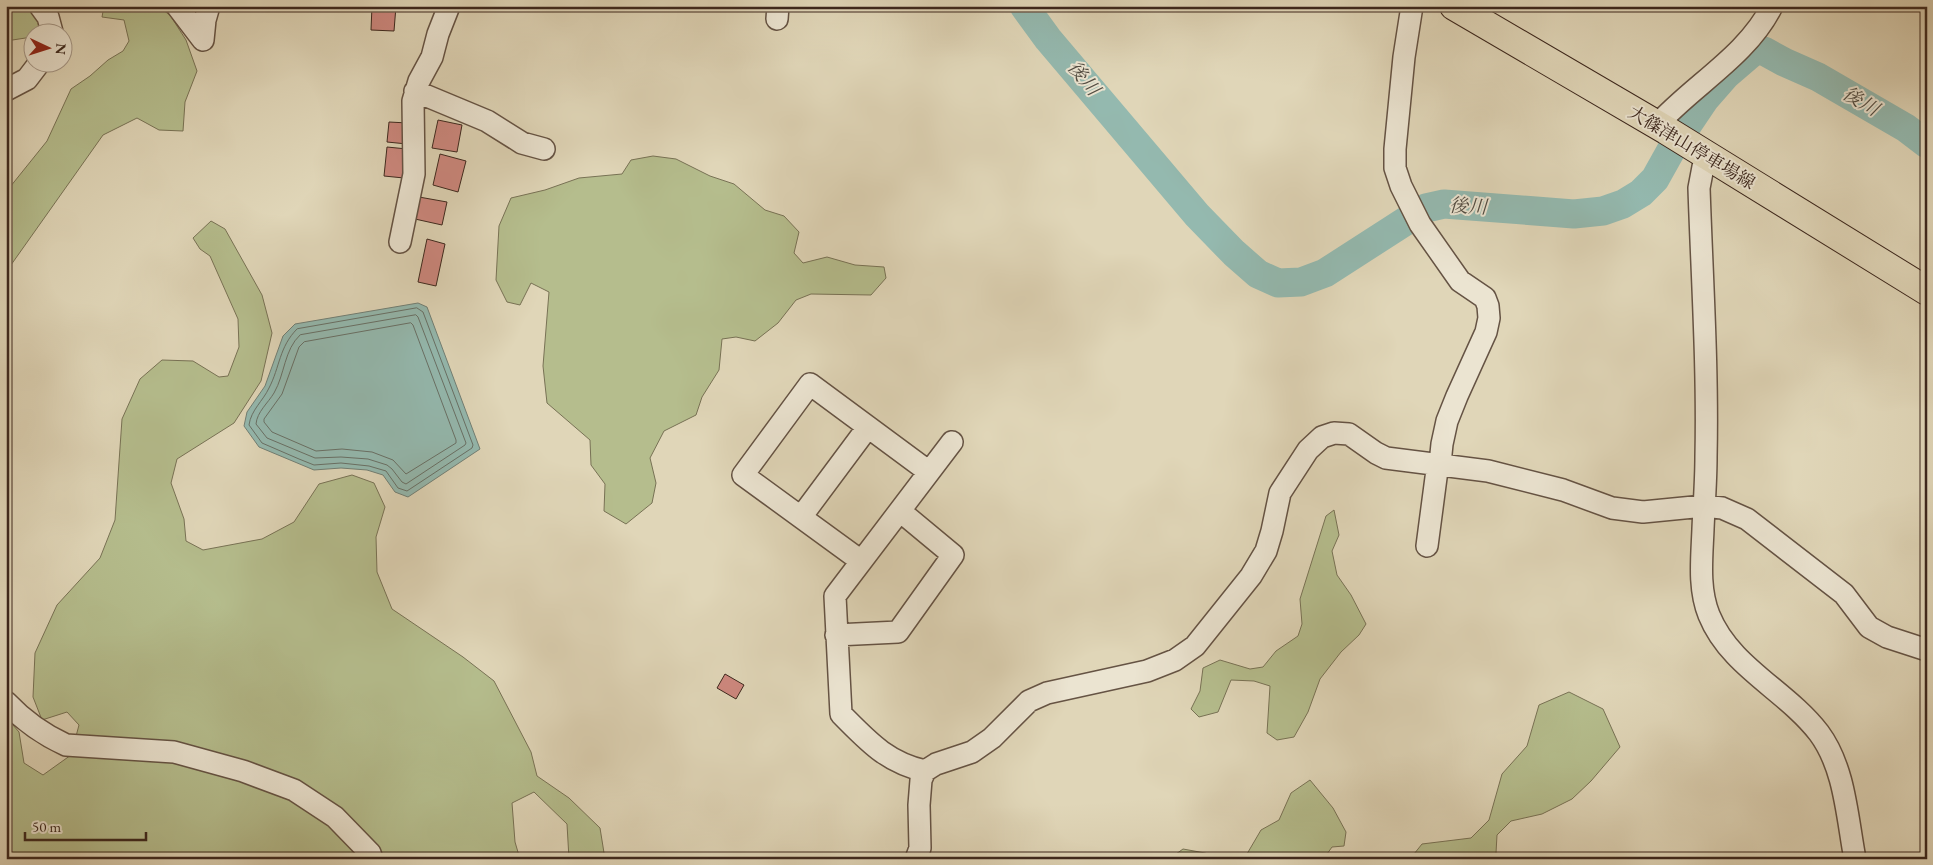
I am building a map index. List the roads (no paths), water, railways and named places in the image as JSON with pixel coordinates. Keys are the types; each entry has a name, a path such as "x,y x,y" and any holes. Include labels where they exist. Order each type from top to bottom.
{"main road":[{"name":"大篠津山停車場線","path":"1454,6 1662,128 1927,291"}],"street":[{"path":"40,6 48,16 50,22"},
{"path":"177,6 203,40 205,20 209,6"},
{"path":"400,242 414,174 413,102 415,91 418,80 432,56 449,6"},
{"path":"1412,6 1406,42 1395,149 1395,168 1415,216 1460,281 1484,298 1488,306 1489,318 1486,332 1456,396 1448,421 1442,444 1440,464 1437,470 1427,546"},
{"path":"1662,128 1671,109 1746,42 1772,6"},
{"path":"6,90 27,79 32,72"},
{"path":"415,91 487,121 522,143 544,149"},
{"path":"1699,151 1703,167 1700,188 1706,456 1701,561 1703,594 1708,614 1720,637 1741,661 1787,699 1818,732 1832,752 1840,777 1855,859"},
{"path":"862,561 743,475 810,384 930,472"},
{"path":"801,517 868,427"},
{"path":"916,859 920,848 919,805 921,780 925,771 936,764 972,752 992,738 1029,701 1047,692 1147,671 1175,660 1195,646 1250,576 1266,551 1280,493 1308,450 1322,437 1334,433 1349,434 1386,458 1488,471 1563,490 1612,508 1643,512 1704,506 1722,508 1747,519 1844,594 1869,627 1887,637 1927,650"},
{"path":"925,771 896,762 870,743 841,714 835,596 952,442"},
{"path":"836,636 898,632 953,555 900,510"},
{"path":"6,702 16,712 52,739 66,745 174,752 243,772 294,790 335,817 370,853 372,859"}],"water":[{"path":"418,303 427,307 480,449 408,497 395,492 383,475 367,470 341,468 314,470 259,447 244,426 247,412 265,386 283,336 295,324"}],"waterway":[{"name":"後川","path":"1024,6 1048,39 1197,215 1234,253 1258,274 1278,283 1301,282 1325,273 1426,208 1444,204 1574,214 1603,211 1623,204 1641,193 1655,179 1674,145 1705,99 1726,75 1754,51 1764,51 1818,77 1906,128 1927,144"}]}
